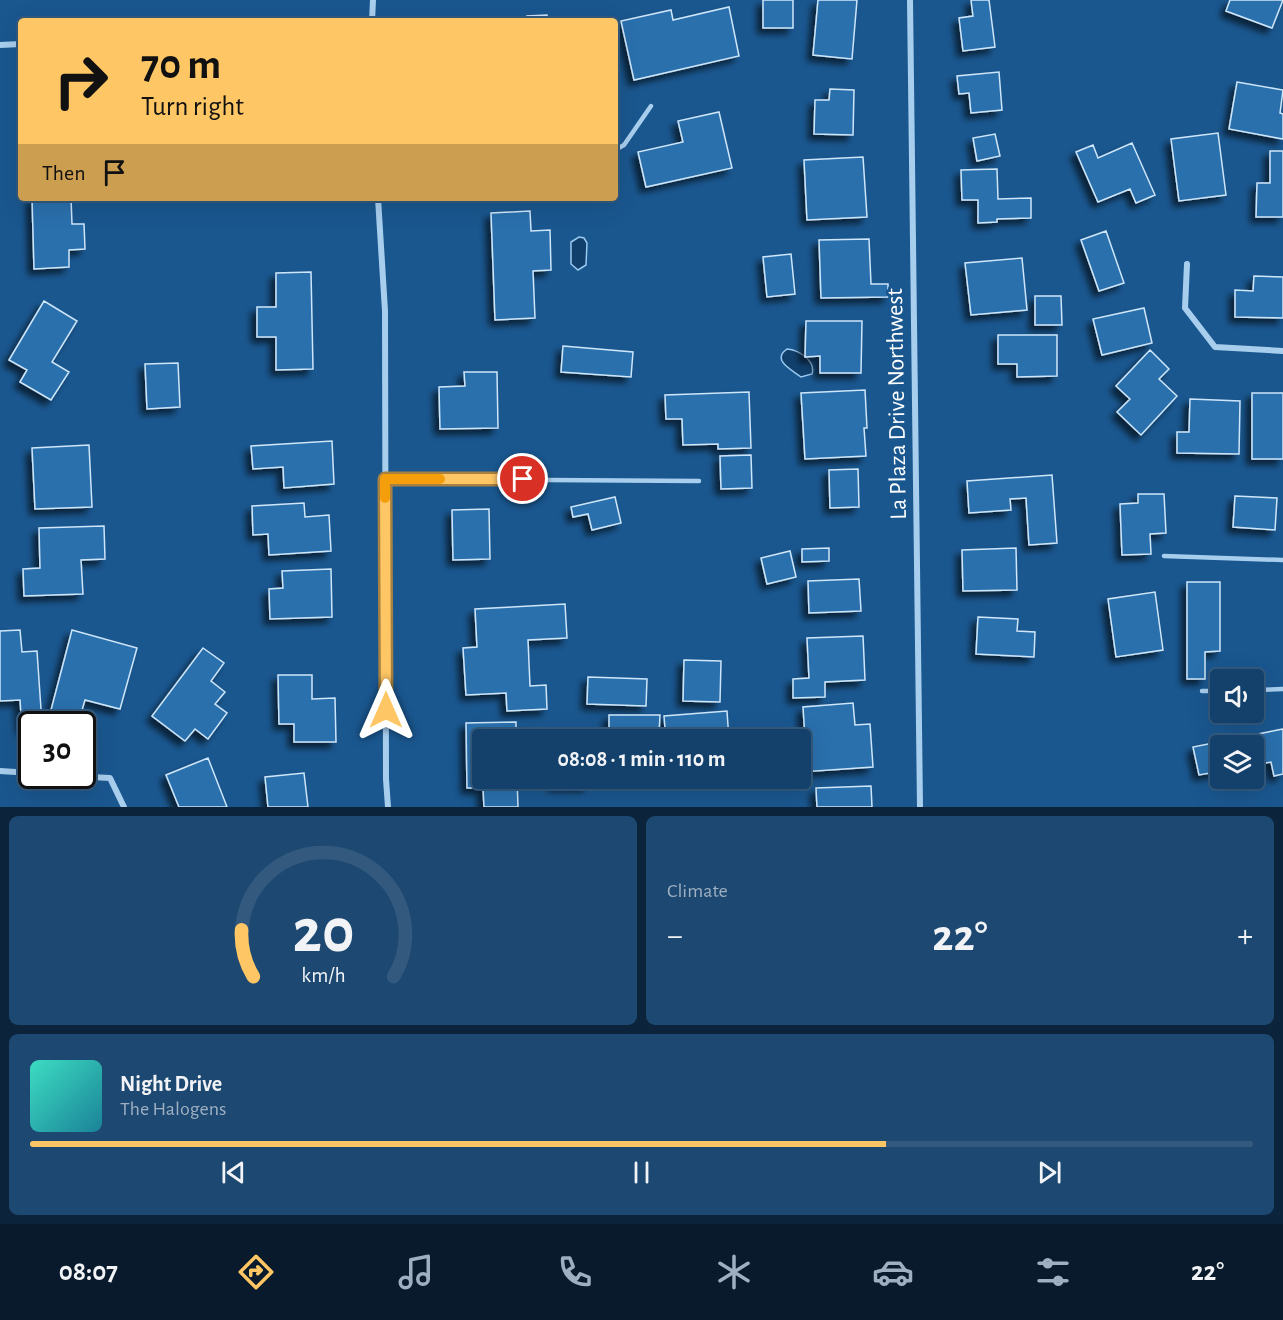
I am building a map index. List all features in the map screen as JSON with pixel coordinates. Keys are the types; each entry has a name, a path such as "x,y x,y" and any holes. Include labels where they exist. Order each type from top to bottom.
{"street":[{"path":"372,18 373,0"},
{"name":"La Plaza Drive Northwest","path":"910,0 920,807"},
{"path":"0,45 18,44"},
{"path":"378,201 385,311 388,807"},
{"path":"1187,264 1185,308 1215,347 1283,351"},
{"path":"0,771 18,772"},
{"path":"96,777 110,778 124,807"}],"lane":[{"path":"618,148 624,145 651,106"},
{"path":"385,479 699,481"},
{"path":"1164,556 1283,560"},
{"path":"1264,690 1283,689"},
{"path":"1202,691 1210,691"}],"water":[{"path":"579,237 584,238 587,243 586,265 578,270 571,264 571,242"},
{"path":"787,349 806,357 813,369 812,374 801,377 785,365 781,357"}],"building":[{"path":"763,0 793,0 793,28 763,28"},
{"path":"818,0 857,0 852,59 813,55"},
{"path":"971,0 989,0 995,47 963,51 959,18 973,16"},
{"path":"1230,0 1283,0 1272,28 1226,11"},
{"path":"729,7 739,56 634,80 621,21 671,10 673,20"},
{"path":"547,15 547,18 527,18 527,16"},
{"path":"999,72 1002,110 971,113 969,93 959,94 957,76"},
{"path":"1237,82 1283,90 1280,113 1283,114 1283,139 1229,129"},
{"path":"830,89 854,90 853,135 814,134 815,100 829,100"},
{"path":"719,112 732,168 646,187 638,152 683,142 678,121"},
{"path":"1218,133 1226,195 1179,201 1171,139"},
{"path":"995,134 1000,156 977,161 973,138"},
{"path":"1132,143 1155,195 1136,203 1130,189 1098,202 1076,152 1093,145 1098,158"},
{"path":"1270,151 1283,151 1283,217 1256,217 1257,183 1270,183"},
{"path":"863,157 867,217 807,220 804,160"},
{"path":"997,169 998,199 1031,198 1031,218 997,219 997,222 978,223 978,200 962,200 961,170"},
{"path":"32,201 71,201 72,224 84,224 85,249 69,250 69,267 34,269"},
{"path":"530,211 531,231 550,230 551,270 533,271 535,318 495,320 491,213"},
{"path":"1106,231 1124,283 1099,291 1081,240"},
{"path":"869,239 871,284 888,284 888,297 821,298 819,240"},
{"path":"791,254 795,294 767,297 763,257"},
{"path":"1022,258 1027,310 971,315 965,263"},
{"path":"311,272 313,369 276,370 276,337 257,337 257,307 276,307 276,273"},
{"path":"1254,276 1283,277 1283,318 1235,317 1235,290 1253,291"},
{"path":"1035,296 1061,296 1062,325 1035,325"},
{"path":"44,301 77,321 52,362 69,372 51,400 20,382 27,370 9,360"},
{"path":"1144,308 1152,343 1102,355 1093,319"},
{"path":"806,321 862,321 861,373 820,373 820,356 805,357"},
{"path":"998,335 1057,335 1057,376 1017,377 1017,364 998,364"},
{"path":"563,346 633,352 631,377 561,372"},
{"path":"1150,350 1169,369 1159,379 1177,396 1141,435 1117,412 1130,399 1116,386"},
{"path":"178,363 180,407 147,409 145,364"},
{"path":"464,372 497,372 498,428 440,429 439,387 465,386"},
{"path":"865,390 866,456 805,459 801,393"},
{"path":"749,392 751,448 718,449 718,444 683,445 682,419 666,419 665,395"},
{"path":"1252,393 1283,393 1283,459 1252,459"},
{"path":"1190,399 1240,401 1239,454 1177,453 1177,432 1189,432"},
{"path":"332,441 334,484 284,488 283,467 253,469 251,446"},
{"path":"89,445 92,507 35,509 32,448"},
{"path":"751,455 752,488 721,489 720,456"},
{"path":"858,469 859,507 830,508 829,470"},
{"path":"1052,475 1057,543 1029,545 1026,498 1010,499 1011,510 969,513 967,481"},
{"path":"1138,494 1164,494 1166,533 1150,534 1151,554 1122,555 1120,504 1138,503"},
{"path":"1235,496 1277,498 1275,530 1233,527"},
{"path":"615,497 621,523 592,530 588,514 573,517 571,507"},
{"path":"304,503 305,517 329,515 331,551 269,555 268,534 253,535 252,506"},
{"path":"489,509 490,559 453,560 452,510"},
{"path":"104,526 105,559 81,560 83,594 24,596 23,569 40,568 39,528"},
{"path":"829,548 829,561 802,562 802,549"},
{"path":"1016,548 1017,590 963,591 962,550"},
{"path":"790,551 796,577 767,584 761,558"},
{"path":"331,569 332,617 270,619 269,589 283,588 282,571"},
{"path":"859,579 861,611 809,613 808,581"},
{"path":"1187,582 1220,582 1220,651 1205,652 1205,679 1187,679"},
{"path":"1155,592 1163,650 1116,657 1108,599"},
{"path":"565,604 567,638 528,640 530,686 546,685 547,709 507,711 506,693 466,695 463,648 477,647 475,609"},
{"path":"978,617 1018,619 1017,631 1035,632 1034,657 976,654"},
{"path":"20,630 22,652 37,651 41,711 21,711 20,700 0,701 0,631"},
{"path":"72,630 137,648 120,709 85,700 82,711 51,710"},
{"path":"863,636 865,680 825,682 825,697 793,698 793,679 809,678 807,638"},
{"path":"203,648 224,663 211,681 225,692 215,704 227,713 208,739 195,729 185,741 152,716"},
{"path":"684,660 721,661 720,702 683,701"},
{"path":"278,675 312,675 312,699 335,698 336,742 294,742 294,724 279,724"},
{"path":"588,677 647,679 646,706 587,704"},
{"path":"853,703 855,725 870,724 873,767 811,771 811,729 804,729 803,707"},
{"path":"727,711 728,729 665,729 664,716"},
{"path":"609,715 660,715 659,729 609,729"},
{"path":"516,722 516,729 472,729 472,788 467,788 466,723"},
{"path":"1283,729 1283,774 1274,776 1271,762 1264,763 1264,735 1253,735"},
{"path":"1210,744 1210,773 1199,775 1193,747"},
{"path":"208,758 227,807 179,807 166,775"},
{"path":"304,773 308,807 268,807 265,777"},
{"path":"871,786 872,807 817,807 816,788"},
{"path":"483,789 517,789 518,807 484,807"}],"slow traffic":[{"path":"385,498 385,479 440,479"}],"route":[{"path":"386,710 385,479 523,479"}]}
